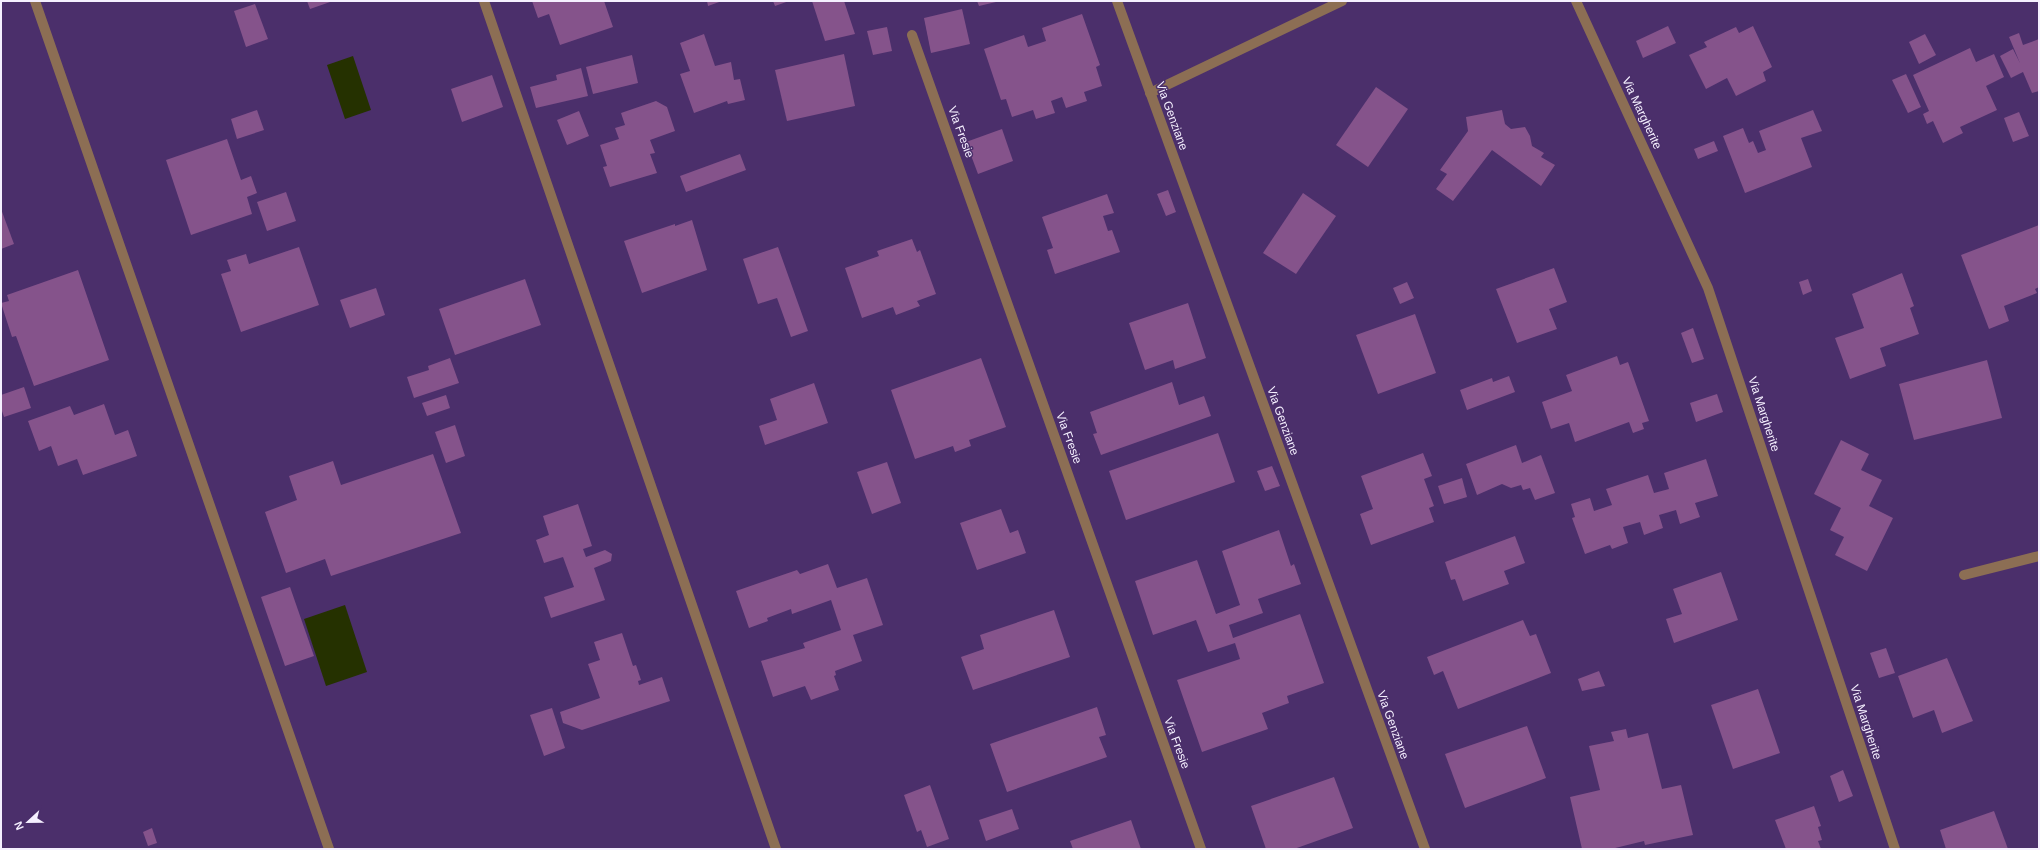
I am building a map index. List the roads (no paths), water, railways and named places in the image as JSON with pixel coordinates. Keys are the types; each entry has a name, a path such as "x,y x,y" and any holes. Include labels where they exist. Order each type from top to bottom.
{"street":[{"path":"35,1 329,849"},
{"path":"484,1 776,849"},
{"name":"Via Genziane","path":"1117,1 1424,849"},
{"path":"1150,93 1342,1"},
{"name":"Via Margherite","path":"1576,1 1708,288 1895,849"},
{"name":"Via Fresie","path":"912,35 1201,849"},
{"path":"1964,575 2039,556"}]}
